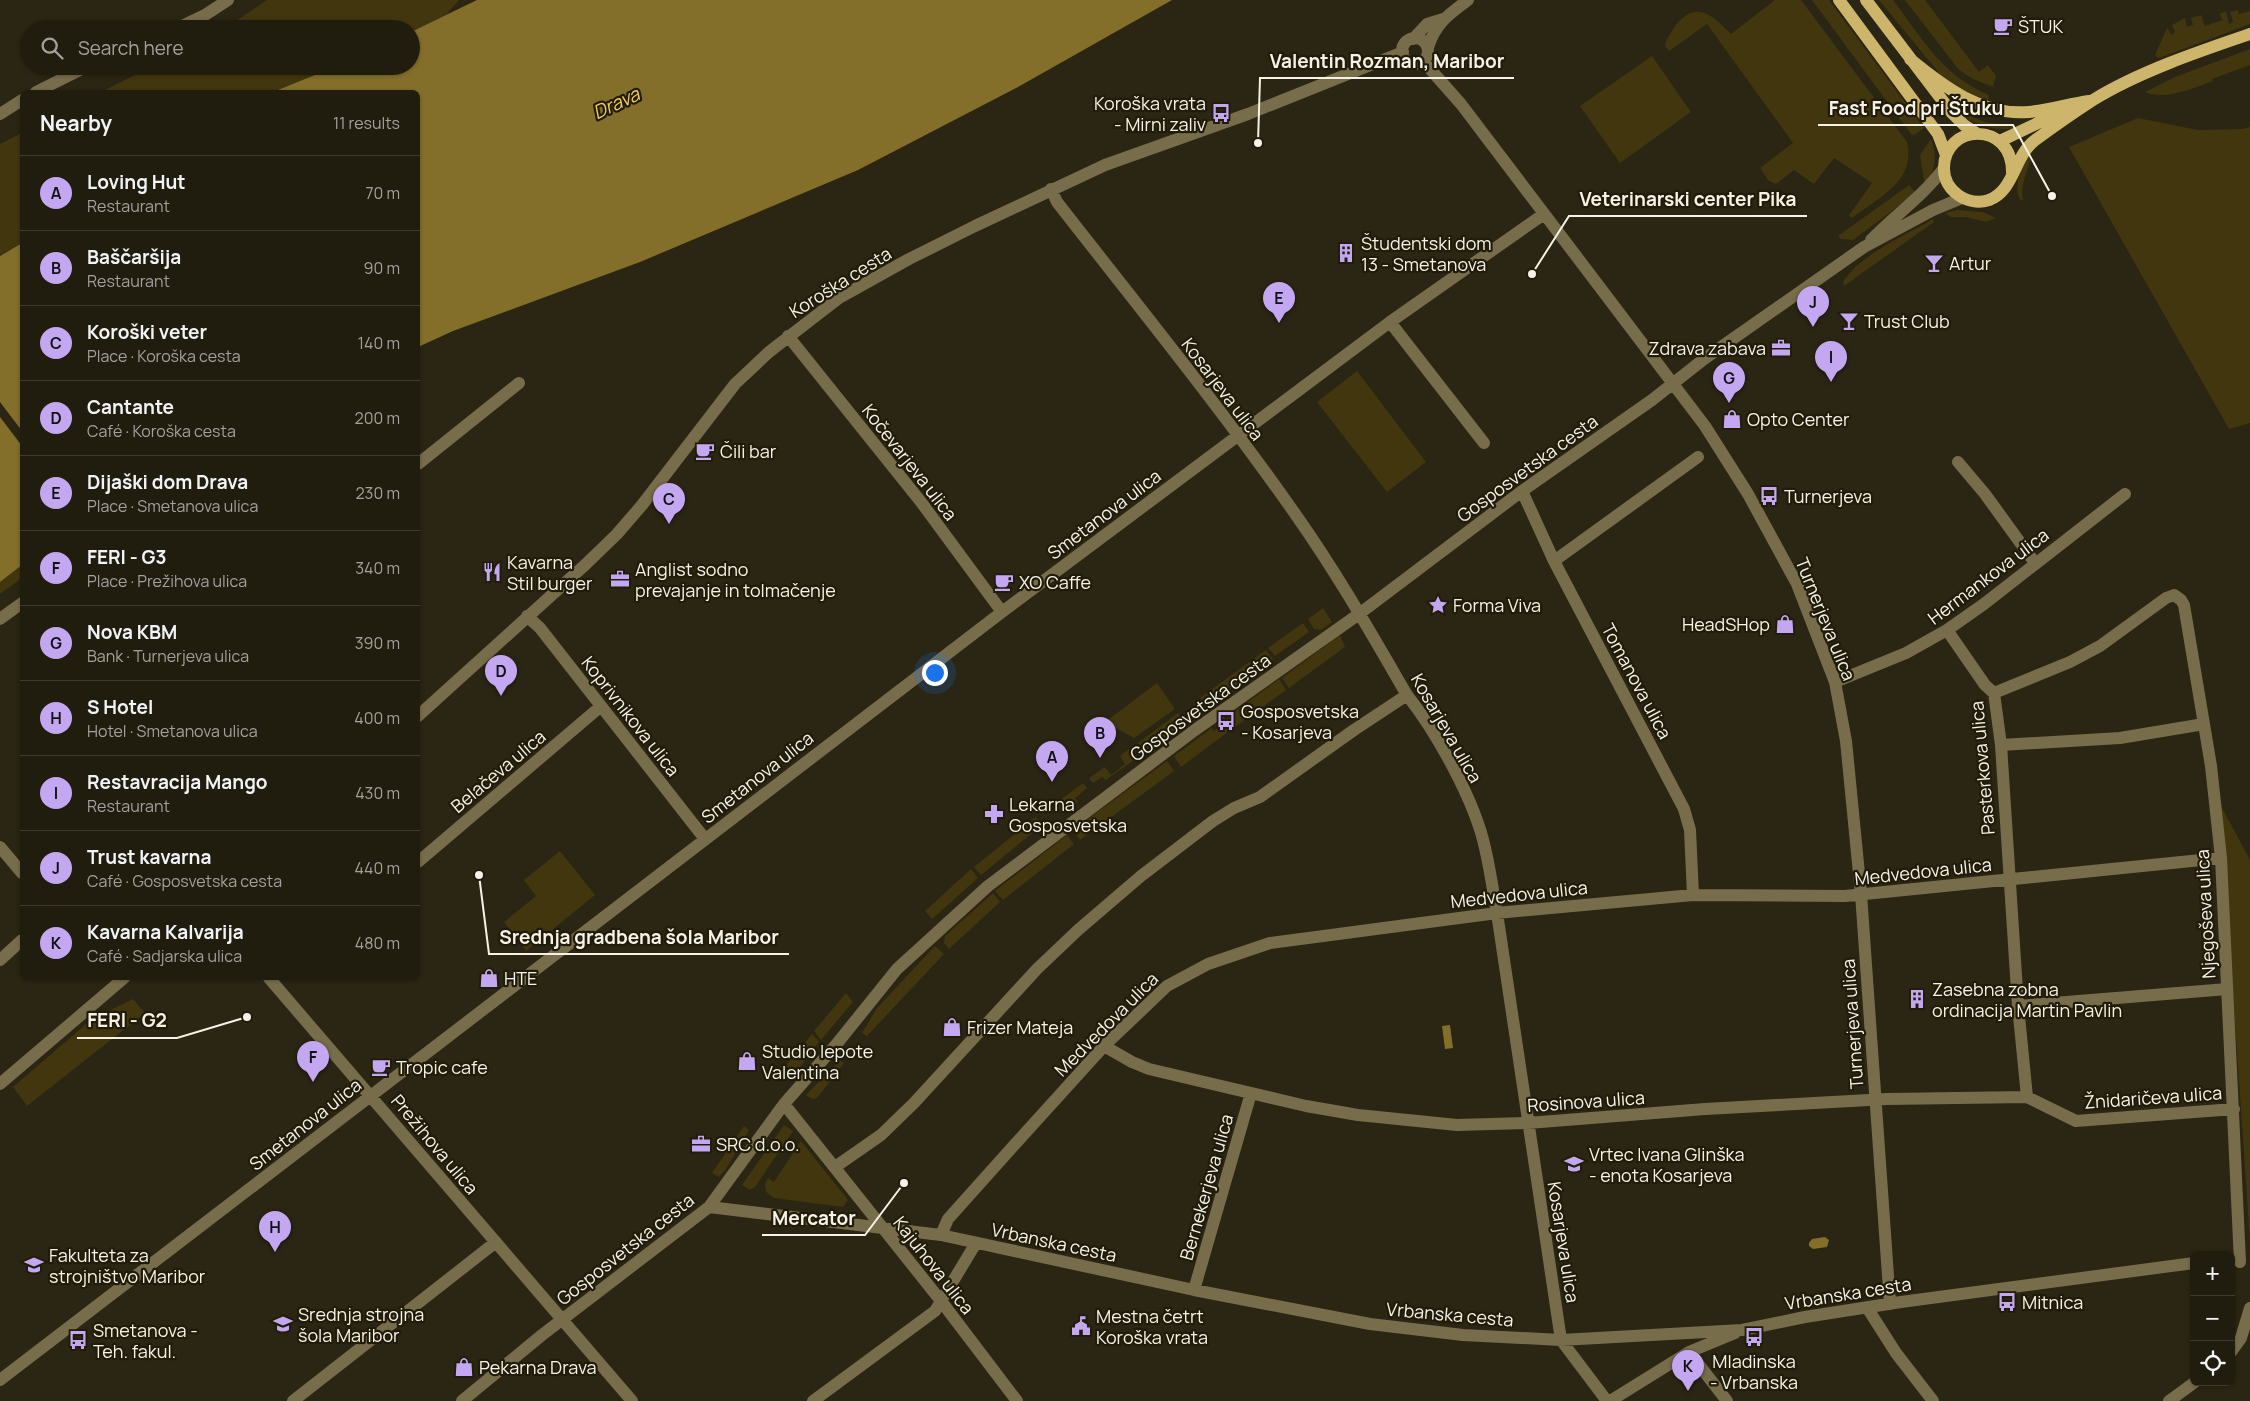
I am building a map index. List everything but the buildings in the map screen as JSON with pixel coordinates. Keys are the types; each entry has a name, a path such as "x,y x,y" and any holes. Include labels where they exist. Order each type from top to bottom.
{"main road":[{"path":"1839,0 1938,134 1945,162 1946,180 1952,191 1962,198 1973,202 1991,199 2004,190 2022,154 2032,143 2093,100"},
{"path":"1866,0 1952,113 1964,125 1976,133"},
{"path":"2000,141 2058,113 2093,100 2139,77 2208,48 2250,34"},
{"path":"1910,59 1937,81 1963,98 1992,109 2028,112 2093,100"},
{"path":"1945,162 1953,144 1963,136 1976,133 1993,136 2000,141 2010,155 2012,172"}],"street":[{"path":"195,20 228,0"},
{"path":"1443,19 1427,24 1413,39 1404,45 1403,52 1406,60 1415,64 1423,62 1427,55 1431,37 1443,19 1468,0"},
{"path":"1413,39 1423,41 1428,47"},
{"name":"Koroška cesta","path":"420,714 617,534 642,505 735,384 788,336 840,298 909,259 1105,165 1300,94 1403,52"},
{"name":"Turnerjeva ulica","path":"1423,62 1461,104 1705,426 1769,531 1797,584 1835,682 1846,741 1861,894 1890,1304"},
{"path":"40,90 70,75"},
{"path":"0,114 20,101"},
{"path":"1864,248 1887,223 1922,194 1945,162"},
{"name":"Kosarjeva ulica","path":"1051,190 1057,202 1298,517 1407,695 1419,710 1464,789 1485,846 1497,913 1561,1340 1608,1401"},
{"path":"1864,248 1933,210 1962,198"},
{"name":"Smetanova ulica","path":"0,1380 1002,612 1390,322 1544,214"},
{"name":"Gosposvetska cesta","path":"462,1401 563,1319 709,1207 784,1104 835,1046 897,969 988,886 1195,730 1359,614 1522,491 1864,248"},
{"path":"1390,322 1484,443"},
{"name":"Kočevarjeva ulica","path":"788,336 921,502 1002,612"},
{"path":"420,462 519,383"},
{"path":"1554,561 1698,457"},
{"path":"1958,462 1985,494 2034,563"},
{"name":"Tomanova ulica","path":"1522,491 1554,561 1684,809 1690,830 1693,894"},
{"name":"Hermankova ulica","path":"1835,682 1906,653 1947,630 1984,604 2034,563 2125,494"},
{"name":"Njegoševa ulica","path":"1994,693 2070,662 2100,646 2166,598 2174,596 2181,600 2184,605 2211,766 2220,858 2234,1109 2240,1262"},
{"path":"0,619 20,604"},
{"name":"Koprivnikova ulica","path":"527,616 540,628 705,839"},
{"name":"Pasterkova ulica","path":"1947,630 1985,685 1994,693 2001,745 2018,1006 2027,1097"},
{"path":"835,1167 881,1135 914,1103 1038,969 1078,930 1141,876 1213,822 1234,808 1260,797 1407,695"},
{"name":"Belačeva ulica","path":"420,860 600,706"},
{"path":"2001,745 2120,738 2204,724"},
{"path":"0,847 20,871"},
{"name":"Medvedova ulica","path":"941,1236 948,1219 963,1202 1104,1046 1166,986 1208,964 1270,943 1497,913 1693,894 1861,894 2220,858"},
{"path":"0,960 20,942"},
{"path":"0,1084 122,980"},
{"name":"Prežihova ulica","path":"271,980 632,1401"},
{"path":"2018,1006 2227,989"},
{"name":"Rosinova ulica","path":"1104,1046 1132,1062 1149,1069 1358,1116 1417,1122 1457,1125 1528,1123 1704,1109 1875,1101 2027,1097 2076,1121"},
{"name":"Bernekerjeva ulica","path":"1194,1290 1250,1093"},
{"name":"Kajuhova ulica","path":"784,1104 942,1301 1017,1401"},
{"name":"Žnidaričeva ulica","path":"2076,1121 2234,1109"},
{"name":"Vrbanska cesta","path":"709,1207 941,1236 1194,1290 1370,1324 1463,1335 1561,1340 1742,1330 1805,1316 2190,1264"},
{"path":"293,1401 496,1242"},
{"path":"813,1401 935,1311 976,1243"},
{"path":"1868,1308 1896,1353 1933,1401"},
{"path":"2235,1346 2241,1338 2250,1308"},
{"path":"1608,1401 1689,1352 1742,1330"},
{"path":"1689,1352 1727,1401"},
{"path":"2169,1401 2190,1386"}],"shaded area":[{"path":"267,0 459,0 446,15 420,28 420,20 237,20"},
{"path":"1775,0 1801,0 1907,142 1908,156 1906,168 1901,178 1884,195 1852,218 1849,215 1872,183 1834,158 1814,184 1794,170 1776,184 1768,180 1760,168 1793,143 1707,24 1669,51 1665,46 1675,26 1690,13 1697,12 1710,16 1731,34"},
{"path":"1812,0 1829,0 1924,128 1914,135 1911,134"},
{"path":"1879,0 1893,0 1945,66 1957,77 1987,94 1989,96 1987,102 1973,97 1944,79"},
{"path":"1905,0 1925,0 1979,72 1988,65 1996,76 1993,87 1973,79 1959,70"},
{"path":"2238,10 2239,14 2250,11 2250,24 2162,57 2158,58 2155,55 2167,28 2172,35 2175,32 2172,25 2185,18 2187,27 2193,25 2191,18 2201,15 2205,26 2222,20 2220,14 2226,11 2229,24 2233,22 2230,12"},
{"path":"2250,49 2250,65 2212,79 2213,81 2170,94 2162,95 2145,92 2175,77"},
{"path":"1652,56 1691,112 1620,163 1580,106"},
{"path":"135,75 315,75 278,90 105,90"},
{"path":"1967,115 1986,122 2016,127 1996,129 1962,116"},
{"path":"2138,118 2198,130 2243,129 2250,127 2250,423 2229,429 2069,147"},
{"path":"20,134 20,244 0,255 0,144"},
{"path":"1931,139 1935,158 1931,174 1925,186 1920,155"},
{"path":"2030,152 2030,162 2024,179 2023,199 2021,201 2017,190 2019,176"},
{"path":"1909,185 1916,193 1853,240 1841,239 1838,236"},
{"path":"1958,210 1983,212 1996,218 1986,222 1966,217 1951,217 1945,213"},
{"path":"1933,219 1934,222 1844,286 1843,282 1851,272 1872,254"},
{"path":"1357,371 1426,462 1387,492 1317,402"},
{"path":"20,567 20,579 0,594 0,582"},
{"path":"1323,608 1332,622 1321,630 1314,629 1308,619"},
{"path":"1303,623 1309,632 1275,656 1268,648"},
{"path":"1340,635 1345,647 1289,688 1282,678"},
{"path":"1266,650 1273,659 1206,707 1200,698"},
{"path":"1279,679 1286,690 1235,727 1228,717"},
{"path":"1157,683 1175,709 1134,738 1105,722"},
{"path":"1178,713 1185,723 1146,750 1138,743"},
{"path":"1226,722 1232,729 1181,767 1174,756 1212,728 1214,731"},
{"path":"1129,749 1135,759 1106,780 1102,777 1093,783 1089,778 1105,767 1111,775 1125,764 1120,756"},
{"path":"1167,761 1174,771 1080,840 1073,830"},
{"path":"1083,783 1087,788 1075,798 1077,801 1075,810 1069,802 1060,810 1055,804"},
{"path":"2220,804 2250,860 2250,1241"},
{"path":"1036,817 1042,825 981,875 974,867"},
{"path":"1067,835 1074,844 1003,900 995,891"},
{"path":"560,851 595,895 526,951 504,922 536,896 524,880"},
{"path":"971,869 978,878 932,919 925,911"},
{"path":"993,893 1000,902 949,949 944,943 945,936"},
{"path":"935,946 944,954 867,1036 862,1033 877,1008"},
{"path":"846,993 853,1002 821,1040 814,1031"},
{"path":"133,999 145,1013 27,1106 13,1087 92,1019"},
{"path":"812,1034 819,1042 794,1075 786,1065"},
{"path":"840,1060 844,1063 817,1098 812,1099 806,1095"},
{"path":"784,1125 793,1131 755,1187 750,1190 742,1185"},
{"path":"744,1126 749,1130 726,1169 719,1177 712,1173"},
{"path":"801,1141 848,1200 843,1207 774,1198 766,1192 765,1184 768,1178 774,1182"}],"water":[{"name":"Drava","path":"477,0 1172,0 1018,87 858,170 640,262 453,331 420,346 420,90 278,90 315,75 420,75 420,28"},
{"path":"20,244 20,567 0,582 0,256"},
{"path":"1450,1025 1453,1048 1445,1049 1442,1026"},
{"path":"1825,1237 1829,1240 1827,1247 1813,1249 1809,1246 1812,1239"}],"pier":[{"path":"0,402 20,428 20,443 0,417"}],"place":[{"name":"ŠTUK","path":"2003,26"},
{"name":"Koroška vrata - Mirni zaliv","path":"1221,113"},
{"name":"Valentin Rozman, Maribor","path":"1258,143"},
{"name":"Fast Food pri Štuku","path":"2052,196"},
{"name":"Študentski dom 13 - Smetanova","path":"1346,253"},
{"name":"Artur","path":"1934,263"},
{"name":"Veterinarski center Pika","path":"1532,274"},
{"name":"Trust Club","path":"1849,321"},
{"name":"Dijaški dom Drava","path":"1279,323"},
{"name":"Trust kavarna","path":"1813,327"},
{"name":"Zdrava zabava","path":"1781,348"},
{"name":"Restavracija Mango","path":"1831,382"},
{"name":"Nova KBM","path":"1729,403"},
{"name":"Opto Center","path":"1732,419"},
{"name":"Čili bar","path":"705,451"},
{"name":"Turnerjeva","path":"1769,496"},
{"name":"Koroški veter","path":"669,524"},
{"name":"Kavarna Stil burger","path":"492,572"},
{"name":"Anglist sodno prevajanje in tolmačenje","path":"620,579"},
{"name":"XO Caffe","path":"1004,582"},
{"name":"Forma Viva","path":"1438,605"},
{"name":"HeadSHop","path":"1785,624"},
{"name":"Cantante","path":"501,696"},
{"name":"Gosposvetska - Kosarjeva","path":"1226,721"},
{"name":"Baščaršija","path":"1100,758"},
{"name":"Loving Hut","path":"1052,782"},
{"name":"Lekarna Gosposvetska","path":"994,814"},
{"name":"Srednja gradbena šola Maribor","path":"479,875"},
{"name":"HTE","path":"489,978"},
{"name":"Zasebna zobna ordinacija Martin Pavlin","path":"1917,999"},
{"name":"FERI - G2","path":"247,1017"},
{"name":"Frizer Mateja","path":"952,1027"},
{"name":"Studio lepote Valentina","path":"747,1061"},
{"name":"Tropic cafe","path":"381,1067"},
{"name":"FERI - G3","path":"313,1082"},
{"name":"SRC d.o.o.","path":"701,1144"},
{"name":"Vrtec Ivana Glinška - enota Kosarjeva","path":"1574,1164"},
{"name":"Mercator","path":"904,1183"},
{"name":"S Hotel","path":"275,1252"},
{"name":"Fakulteta za strojništvo Maribor","path":"34,1265"},
{"name":"Mitnica","path":"2007,1302"},
{"name":"Srednja strojna šola Maribor","path":"283,1324"},
{"name":"Mestna četrt Koroška vrata","path":"1081,1326"},
{"name":"Mladinska - Vrbanska","path":"1754,1337"},
{"name":"Smetanova - Teh. fakul.","path":"78,1340"},
{"name":"Pekarna Drava","path":"464,1367"},
{"name":"Kavarna Kalvarija","path":"1688,1391"}]}
